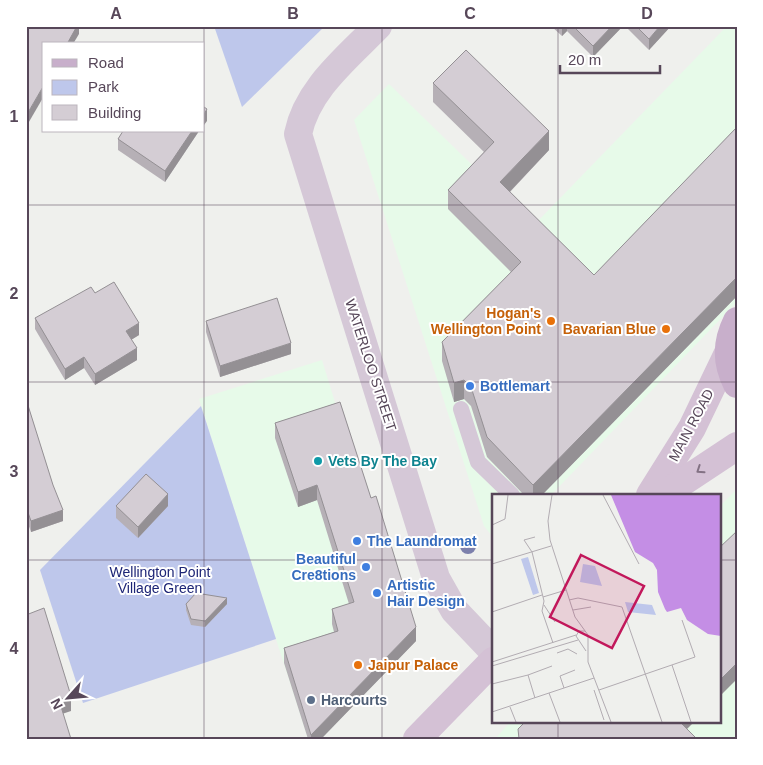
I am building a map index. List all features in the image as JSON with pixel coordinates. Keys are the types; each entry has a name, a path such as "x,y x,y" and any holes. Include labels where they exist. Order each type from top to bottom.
{"main road":[{"path":"737,321 731,333 728,353 731,372 737,384"},
{"name":"MAIN ROAD","path":"651,494 692,428 728,353"},
{"name":"MAIN ROAD","path":"665,494 737,446"},
{"path":"423,736 492,662"}],"street":[{"name":"WATERLOO STREET","path":"378,26 322,84 310,100 301,120 298,134 436,578 454,610 492,650"}],"lane":[{"path":"461,409 478,462 511,494"}],"shaded area":[{"path":"727,26 737,26 737,302 552,494 492,494 492,536 484,526 354,120 389,84 534,225"},
{"path":"322,360 361,487 367,485 416,641 321,739 308,739 199,399"},
{"path":"737,489 737,739 495,739 510,722 720,722 720,506"}],"green space":[{"path":"214,26 325,26 242,107"},
{"name":"Wellington Point Village Green","path":"201,406 276,639 83,703 40,570"}],"building":[{"path":"26,26 77,26 68,42 42,42 42,88 26,116"},
{"path":"573,26 612,26 593,46"},
{"path":"636,26 660,26 649,39"},
{"path":"466,50 549,131 500,182 594,275 737,127 737,277 533,485 487,437 471,387 464,380 454,383 442,342 521,262 448,190 494,142 433,83"},
{"path":"122,132 191,132 165,171 118,139"},
{"path":"114,282 139,323 126,331 137,348 95,374 84,357 65,369 35,318 91,287 95,293"},
{"path":"277,298 291,343 220,366 206,321"},
{"path":"26,399 53,485 63,510 31,521 26,507"},
{"path":"340,402 371,498 376,496 416,627 311,735 284,648 338,631 332,609 354,602 317,485 298,492 275,423"},
{"path":"146,474 168,494 138,527 116,506"},
{"path":"737,531 737,663 720,680 720,547"},
{"path":"196,593 227,598 205,621 191,619 186,604"},
{"path":"44,608 71,696 59,700 71,739 26,739 26,615"},
{"path":"525,722 680,722 697,739 519,739 518,729"}],"place":[{"name":"Hogan's Wellington Point","path":"551,321"},
{"name":"Bavarian Blue","path":"666,329"},
{"name":"Bottlemart","path":"470,386"},
{"name":"Vets By The Bay","path":"318,461"},
{"name":"The Laundromat","path":"357,541"},
{"name":"Beautiful Cre8tions","path":"366,567"},
{"name":"Artistic Hair Design","path":"377,593"},
{"name":"Jaipur Palace","path":"358,665"},
{"name":"Harcourts","path":"311,700"}]}
